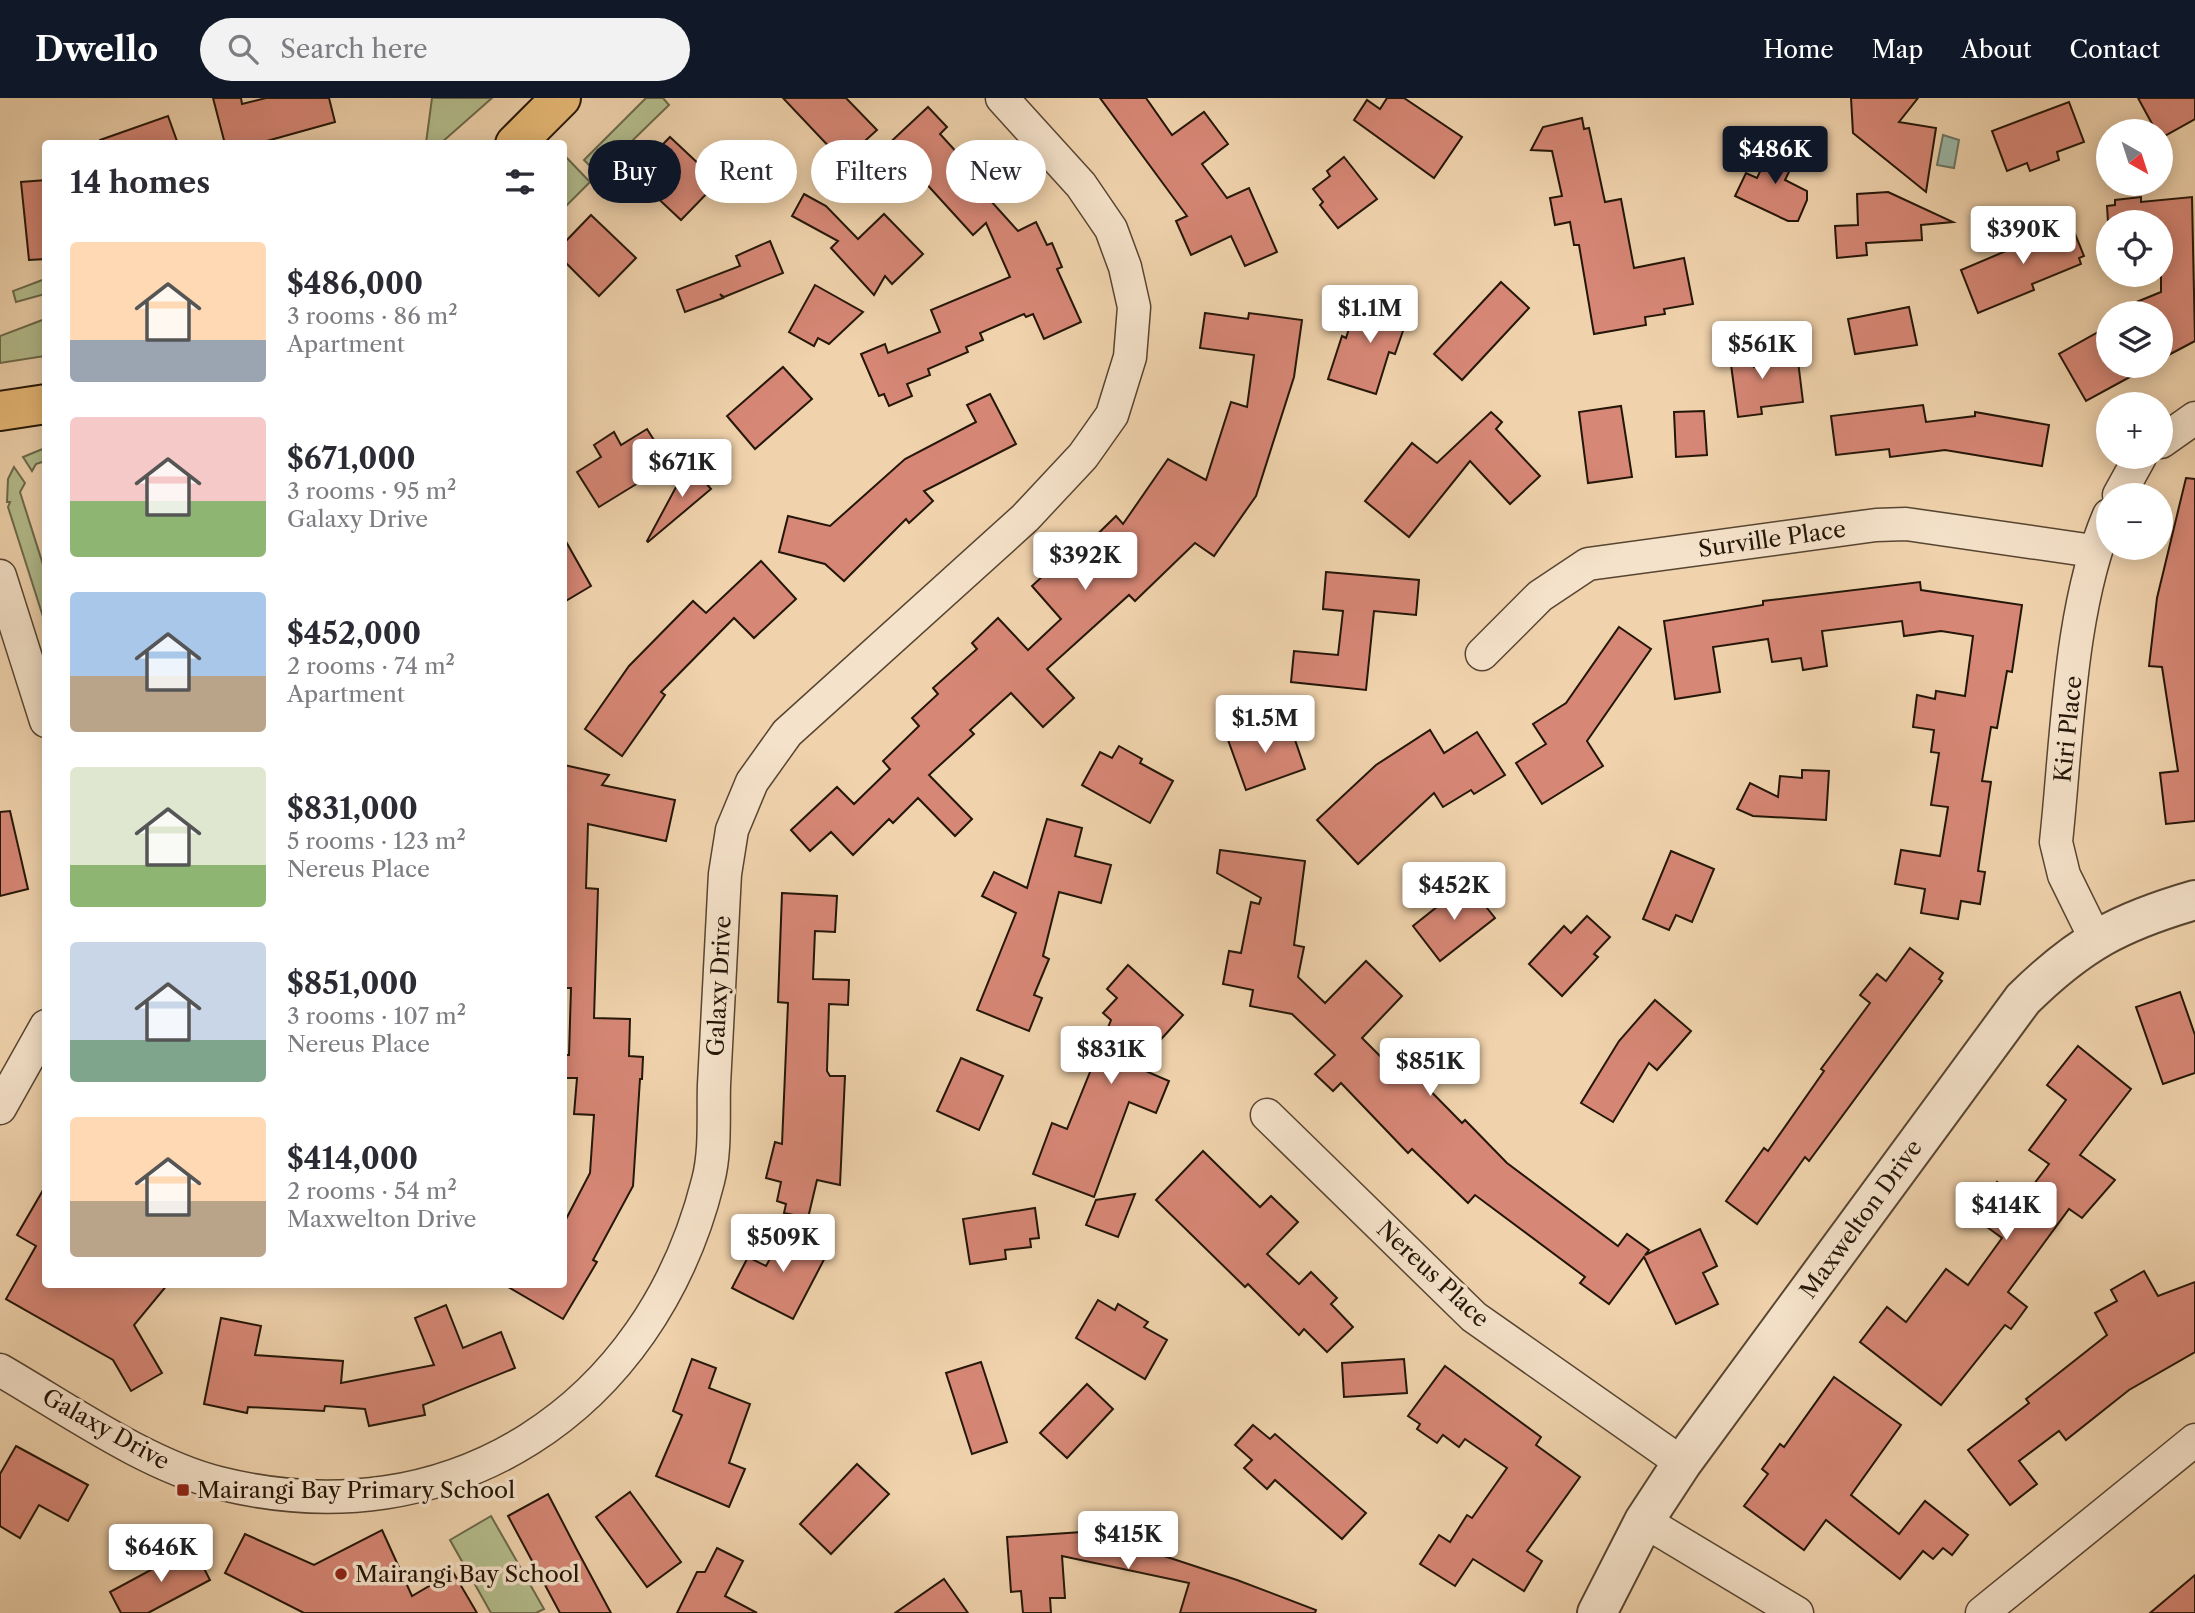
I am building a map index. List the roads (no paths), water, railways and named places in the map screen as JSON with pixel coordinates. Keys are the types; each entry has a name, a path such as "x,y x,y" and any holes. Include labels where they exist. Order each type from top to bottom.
{"main road":[{"path":"518,140 561,98"},
{"path":"0,411 42,405"}],"street":[{"name":"Galaxy Drive","path":"0,1370 161,1462 219,1483 299,1495 364,1495 422,1487 481,1467 531,1439 594,1390 641,1334 668,1289 690,1240 709,1177 725,874 732,830 752,782 787,733 1025,518 1083,456 1112,415 1130,357 1134,307 1125,267 1111,229 1081,185 1002,98"},
{"path":"2173,434 2195,418"},
{"name":"Surville Place","path":"1482,654 1540,596 1588,564 1896,524 2093,551"},
{"name":"Kiri Place","path":"2095,938 2064,875 2056,842 2078,634 2096,544"},
{"path":"0,576 42,708"},
{"name":"Maxwelton Drive","path":"1597,1613 1644,1521 1682,1463 2023,999 2070,955 2095,938 2153,912 2195,900"},
{"path":"0,1108 42,1033"},
{"name":"Nereus Place","path":"1267,1115 1474,1317 1682,1463"},
{"path":"1982,1613 2195,1440"},
{"path":"1644,1521 1797,1613"}],"place":[{"name":"Mairangi Bay Primary School","path":"183,1490"},
{"name":"Mairangi Bay School","path":"341,1574"}]}
